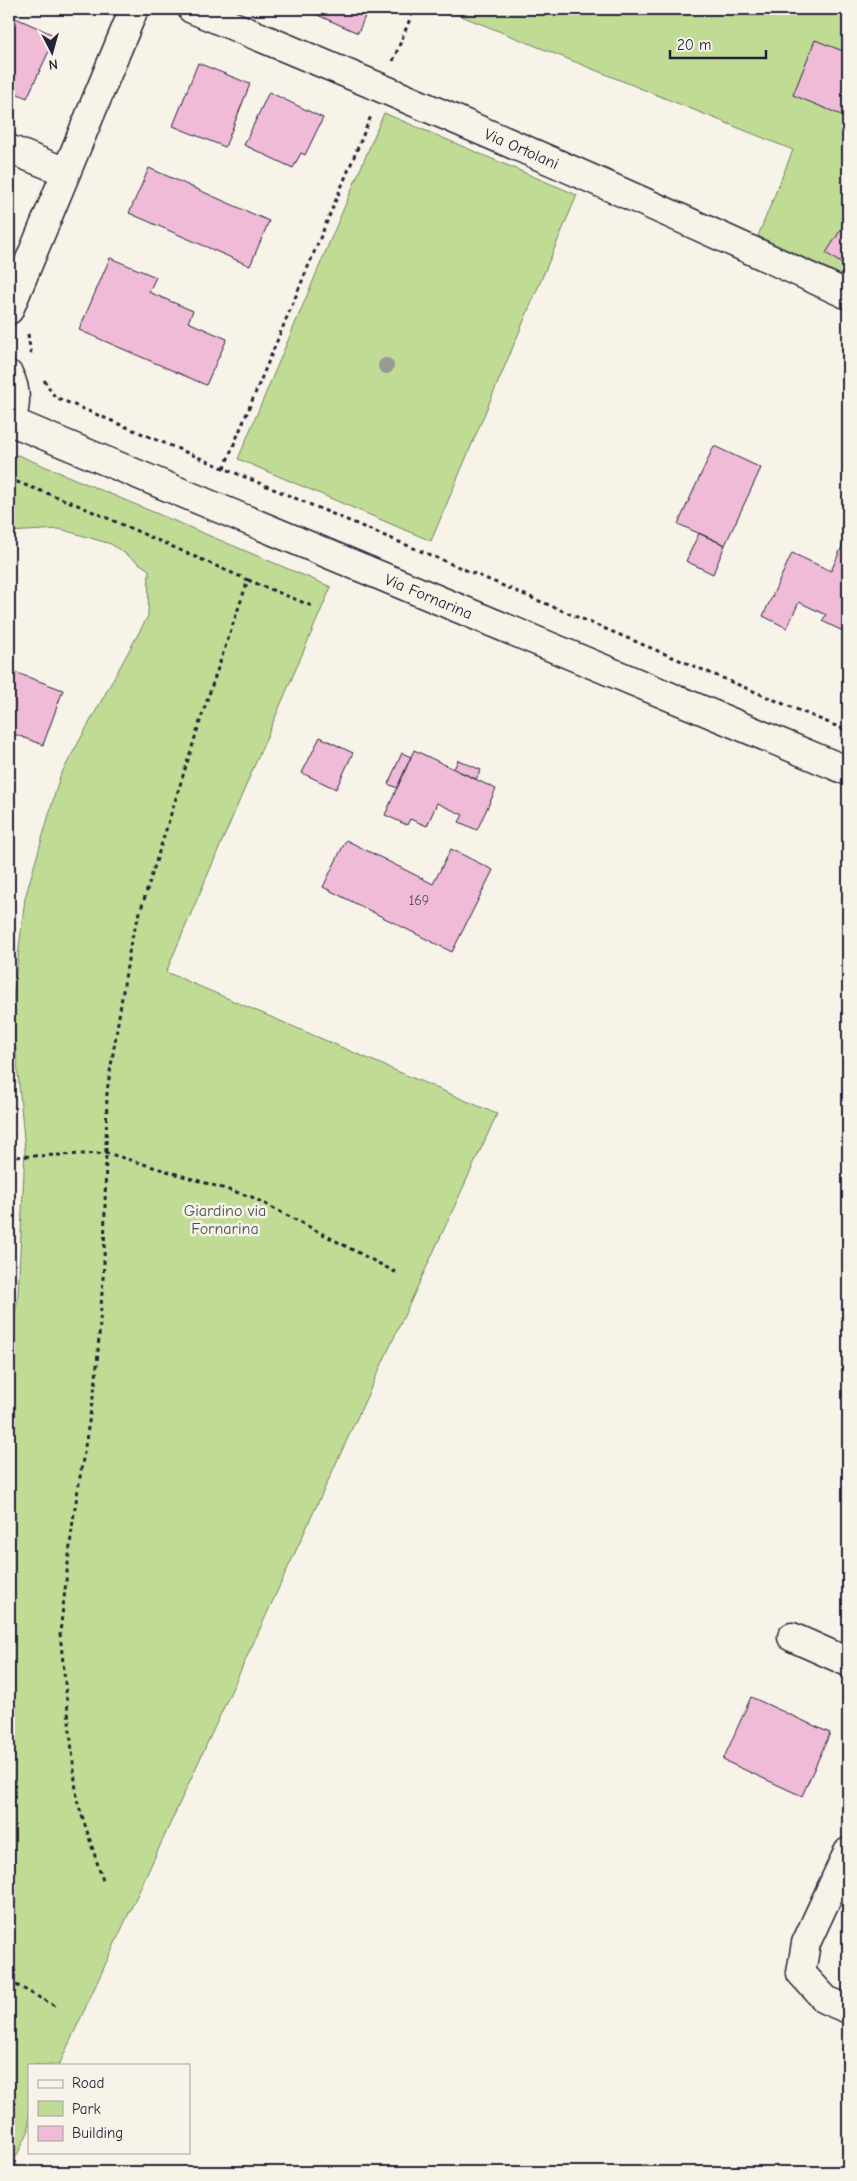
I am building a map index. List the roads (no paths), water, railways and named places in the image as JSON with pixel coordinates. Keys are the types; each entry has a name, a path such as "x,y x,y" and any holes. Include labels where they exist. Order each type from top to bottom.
{"street":[{"path":"18,318 66,172 134,9"},
{"name":"Via Ortolani","path":"192,9 382,88 719,234 848,294"},
{"path":"9,149 66,172"},
{"name":"Via Fornarina","path":"9,375 15,392 15,407 10,422 848,770"},
{"path":"792,1637 848,1662"},
{"path":"848,1852 806,1943 801,1973 826,2000 848,2010"}],"park label":[{"name":"Giardino via Fornarina","path":"225,1219"}]}
